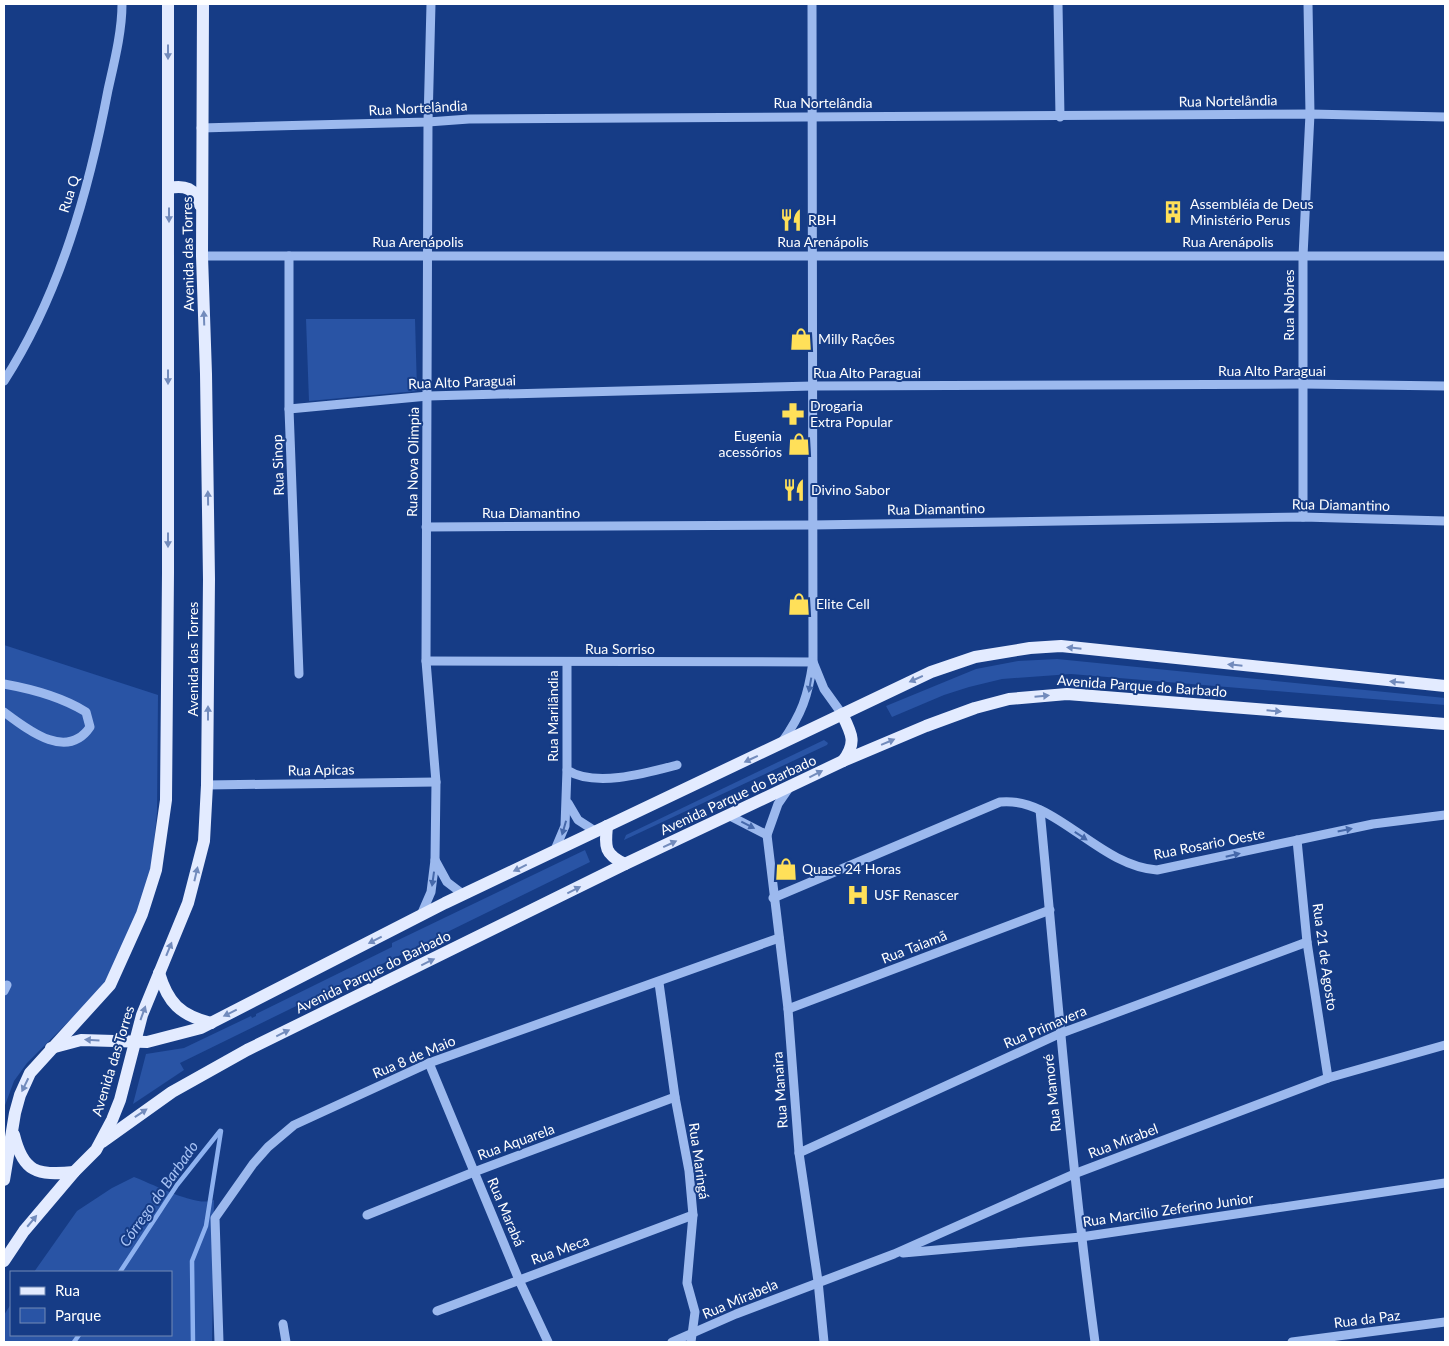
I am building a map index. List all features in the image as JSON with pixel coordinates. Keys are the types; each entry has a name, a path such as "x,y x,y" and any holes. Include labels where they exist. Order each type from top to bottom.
{"main road":[{"name":"Avenida das Torres","path":"4,1180 23,1088 30,1073 110,985 142,914 156,870 166,800 168,4"},
{"name":"Avenida das Torres","path":"4,1261 24,1231 102,1142 120,1100 133,1043 193,887 204,840 207,785 208,538 202,256 201,128 203,4"},
{"path":"169,188 180,186 190,188 198,197 202,210"},
{"name":"Avenida Parque do Barbado","path":"51,1048 82,1040 133,1043 174,1036 210,1023 421,916 601,828 779,746 931,672 975,657 1030,648 1061,646 1445,686"},
{"name":"Avenida Parque do Barbado","path":"102,1142 172,1092 212,1069 625,864 843,761 926,726 975,708 1009,699 1067,694 1445,724"},
{"path":"842,714 852,744 851,750 843,761"},
{"path":"601,828 609,854 613,859 625,864"},
{"path":"159,973 167,994 176,1006 190,1017 210,1023"},
{"path":"13,1130 19,1154 26,1163 40,1172 74,1172"}],"street":[{"name":"Rua Q","path":"4,380 20,356 67,248 95,157 112,71 122,4"},
{"name":"Rua Nova Olimpia","path":"421,916 431,892 435,860 436,782 426,661 428,122 432,4"},
{"path":"779,746 802,709 809,693 813,662 812,4"},
{"path":"1058,4 1060,117"},
{"name":"Rua Nobres","path":"1303,517 1302,256 1310,114 1308,4"},
{"name":"Rua Nortelândia","path":"201,128 428,122 468,119 812,116 1060,117 1310,114 1445,117"},
{"name":"Rua Arenápolis","path":"202,256 1445,256"},
{"name":"Rua Sinop","path":"289,256 290,408 299,674"},
{"name":"Rua Alto Paraguai","path":"290,408 428,396 813,386 1303,384 1445,386"},
{"name":"Rua Diamantino","path":"426,527 813,525 1303,517 1445,521"},
{"name":"Rua Sorriso","path":"426,661 567,663 813,662"},
{"path":"813,662 824,689 842,714"},
{"name":"Rua Marilândia","path":"554,852 564,830 568,803 567,663"},
{"path":"4,684 24,688 72,703 86,712 90,727 83,738 74,742 62,742 33,734 4,712"},
{"name":"Rua Marilândia","path":"567,770 575,775 609,778 638,775 677,765"},
{"name":"Rua Apicas","path":"207,785 436,782"},
{"name":"Rua Manaira","path":"789,788 778,804 767,835 773,898 788,1009 799,1153 818,1281 824,1342"},
{"name":"Rua Rosario Oeste","path":"773,898 920,837 991,804 1011,800 1040,810 1113,857 1139,869 1166,869 1373,824 1445,815"},
{"path":"568,803 578,820 601,828"},
{"name":"Rua Mamoré","path":"1040,810 1050,910 1059,1034 1080,1237 1095,1342"},
{"path":"730,816 767,835"},
{"name":"Rua 21 de Agosto","path":"1297,840 1308,942 1328,1078"},
{"path":"435,860 448,882 464,895"},
{"name":"Rua Taiamã","path":"788,1009 1050,910"},
{"name":"Rua 8 de Maio","path":"219,1342 215,1218 235,1188 268,1147 294,1125 429,1063 659,983 779,938"},
{"name":"Rua Primavera","path":"799,1153 1059,1034 1308,942"},
{"name":"Rua Maringá","path":"659,983 675,1097 689,1171 693,1216 687,1283 695,1312 691,1338"},
{"name":"Rua Mirabel","path":"818,1281 894,1254 1074,1174 1328,1078 1445,1045"},
{"name":"Rua Marabá","path":"429,1063 519,1280 548,1342"},
{"name":"Rua Aquarela","path":"368,1215 474,1172 675,1097"},
{"name":"Rua Marcilio Zeferino Junior","path":"894,1254 1080,1237 1445,1183"},
{"name":"Rua Meca","path":"437,1311 693,1216"},
{"name":"Rua Mirabela","path":"672,1342 691,1338 818,1281"},
{"name":"Rua da Paz","path":"1292,1342 1445,1322"},
{"path":"283,1324 286,1342"}],"green space":[{"path":"306,319 415,319 417,391 309,401"},
{"path":"4,645 158,695 157,812 152,865 137,915 110,975 98,992 27,1063 14,1081 4,1108"},
{"path":"1057,659 1445,698 1445,705 1071,674 1002,679 944,695 892,717 886,706 976,669 1018,661"},
{"path":"824,740 828,743 827,745 624,840 626,835"},
{"path":"585,850 590,862 180,1063 184,1070 133,1104 146,1054 184,1048 251,1016 252,1018 256,1014 392,947 392,943"},
{"path":"134,1177 186,1198 206,1202 214,1200 212,1342 4,1342 4,1315 10,1306 10,1336 172,1336 172,1271 35,1271 77,1211 112,1188"}],"waterway":[{"name":"Córrego do Barbado","path":"121,1271 177,1185 220,1131"},
{"path":"193,1342 192,1261 206,1226 221,1131"},
{"name":"Córrego do Barbado","path":"74,1342 78,1336"}],"place":[{"name":"Assembléia de Deus Ministério Perus","path":"1173,212"},
{"name":"RBH","path":"791,220"},
{"name":"Milly Rações","path":"801,339"},
{"name":"Drogaria Extra Popular","path":"793,414"},
{"name":"Eugenia acessórios","path":"799,444"},
{"name":"Divino Sabor","path":"794,490"},
{"name":"Elite Cell","path":"799,604"},
{"name":"Quase 24 Horas","path":"786,869"},
{"name":"USF Renascer","path":"858,895"}]}
